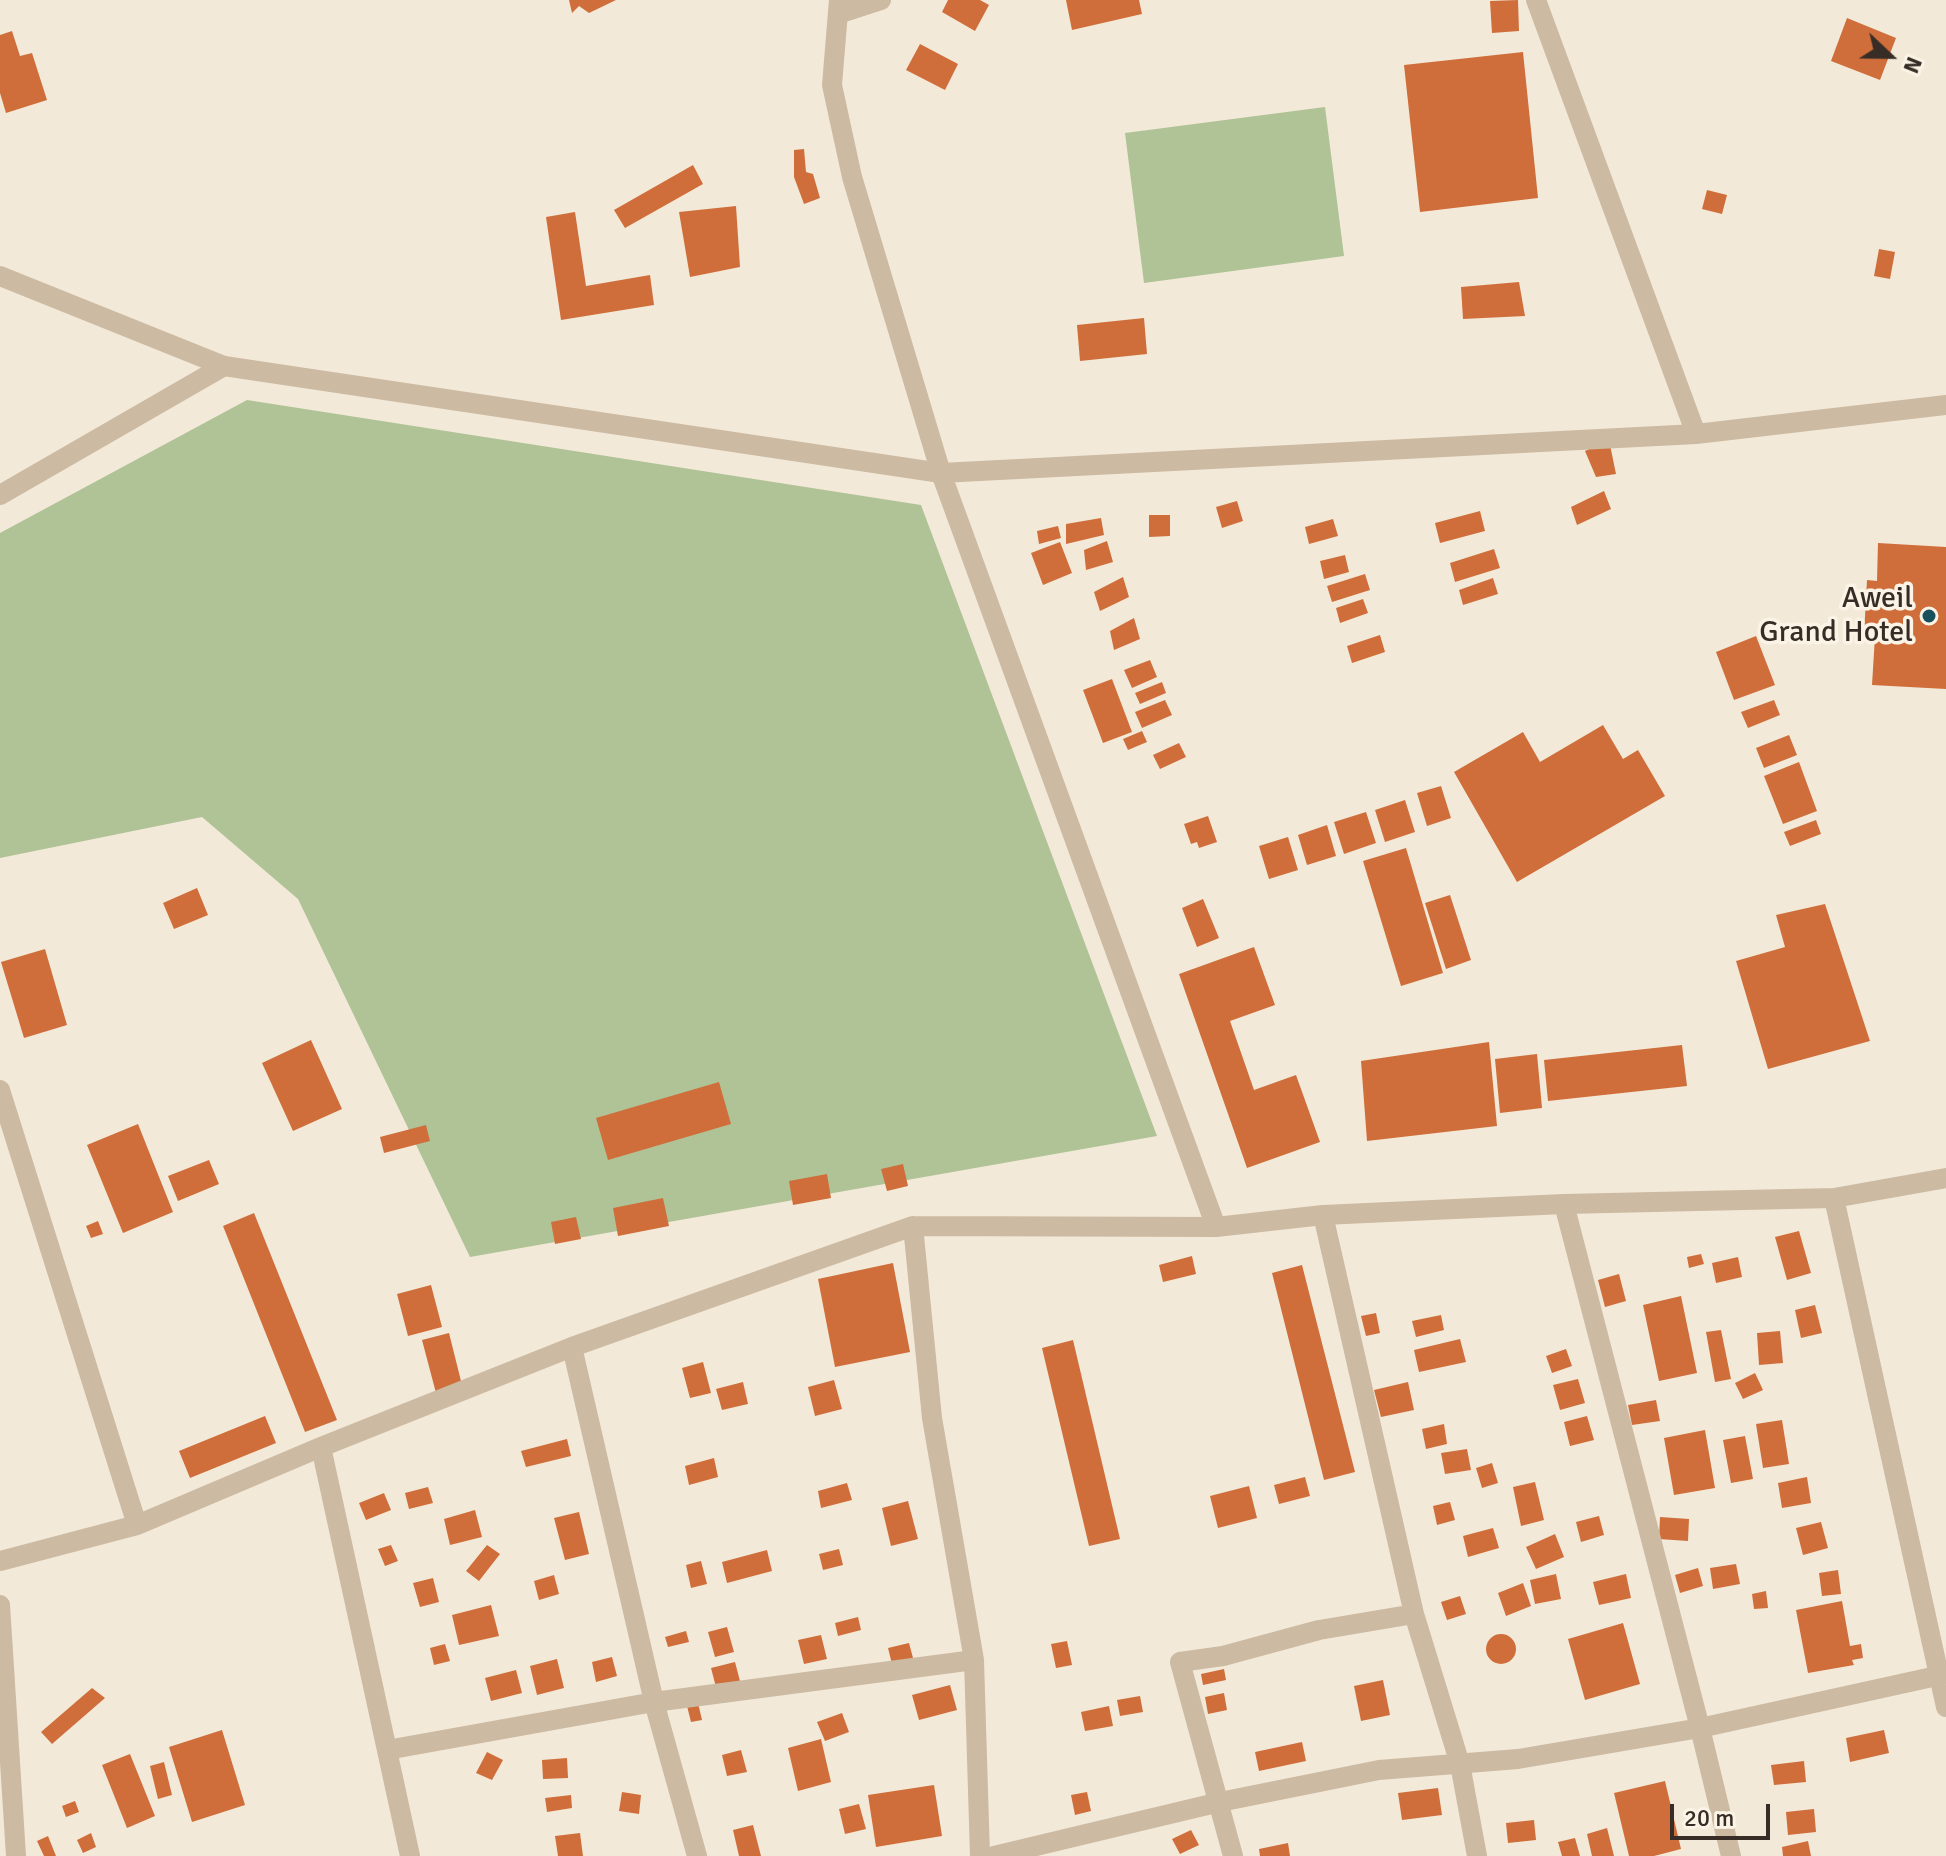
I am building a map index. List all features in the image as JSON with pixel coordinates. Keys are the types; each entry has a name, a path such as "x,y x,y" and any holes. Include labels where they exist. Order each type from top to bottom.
{"street":[{"path":"881,0 838,7 832,85 852,177 941,473 1216,1227"},
{"path":"1536,0 1696,434"},
{"path":"0,276 224,366 941,473 1696,434 1946,405"},
{"path":"0,495 224,366"},
{"path":"0,1090 137,1525"},
{"path":"0,1561 137,1525 321,1447 572,1347 913,1226 1216,1227 1323,1215 1564,1204 1834,1198 1946,1178"},
{"path":"1834,1198 1943,1675 1946,1707"},
{"path":"1564,1204 1731,1856"},
{"path":"1323,1215 1414,1614 1460,1764 1477,1856"},
{"path":"913,1226 932,1418 974,1660 980,1856"},
{"path":"572,1347 654,1702 697,1856"},
{"path":"321,1447 410,1856"},
{"path":"0,1605 16,1856"},
{"path":"1233,1856 1180,1662 1223,1656 1319,1630 1414,1614"},
{"path":"387,1750 654,1702 974,1660"},
{"path":"994,1856 1220,1802 1379,1770 1518,1759 1700,1728 1943,1675"}],"green space":[{"path":"1325,107 1344,256 1144,283 1125,133"},
{"path":"247,400 921,505 1157,1136 470,1257 298,899 202,817 0,858 0,533"}],"building":[{"path":"569,0 616,0 589,13 579,6 572,13"},
{"path":"948,0 980,0 989,5 975,31 942,12"},
{"path":"1066,0 1139,0 1142,14 1072,30"},
{"path":"1518,0 1519,31 1492,33 1490,1"},
{"path":"1847,18 1896,38 1880,80 1831,61"},
{"path":"12,31 20,56 32,53 47,100 6,113 0,93 0,35"},
{"path":"920,44 958,64 945,90 906,70"},
{"path":"1523,52 1538,198 1420,212 1404,65"},
{"path":"804,149 806,172 813,174 820,198 804,204 794,177 794,150"},
{"path":"693,165 703,184 625,228 614,210"},
{"path":"1707,190 1727,195 1722,214 1702,209"},
{"path":"736,206 740,267 690,277 679,212"},
{"path":"575,212 586,286 650,275 654,305 561,320 546,217"},
{"path":"1879,249 1895,252 1890,279 1874,276"},
{"path":"1519,282 1525,316 1463,319 1461,287"},
{"path":"1144,318 1147,354 1080,361 1077,325"},
{"path":"1609,440 1616,474 1596,477 1585,451"},
{"path":"1604,491 1611,509 1577,525 1571,507"},
{"path":"1237,501 1243,521 1222,528 1216,507"},
{"path":"1480,511 1485,531 1440,543 1435,523"},
{"path":"1149,515 1170,515 1170,536 1149,537"},
{"path":"1101,518 1104,535 1066,544 1066,524"},
{"path":"1333,519 1338,536 1309,544 1305,527"},
{"path":"1058,526 1061,538 1039,544 1037,531"},
{"path":"1107,541 1113,562 1086,570 1084,550"},
{"path":"1060,542 1072,573 1043,585 1031,553"},
{"path":"1878,543 1946,547 1946,689 1872,685 1875,636 1864,635 1867,580 1877,581"},
{"path":"1494,549 1500,568 1455,582 1450,563"},
{"path":"1345,555 1349,572 1324,579 1320,561"},
{"path":"1365,574 1370,590 1332,602 1327,586"},
{"path":"1123,577 1129,597 1100,611 1094,592"},
{"path":"1493,578 1498,594 1463,605 1459,590"},
{"path":"1363,599 1368,613 1340,623 1336,608"},
{"path":"1134,618 1140,639 1114,650 1110,631"},
{"path":"1380,635 1385,652 1352,663 1347,646"},
{"path":"1756,636 1775,685 1734,700 1716,652"},
{"path":"1150,660 1157,677 1132,688 1124,670"},
{"path":"1112,679 1132,732 1103,743 1083,690"},
{"path":"1162,682 1166,693 1140,704 1135,693"},
{"path":"1165,700 1172,715 1142,728 1135,712"},
{"path":"1774,700 1780,715 1748,728 1741,712"},
{"path":"1603,725 1623,759 1638,750 1665,796 1517,882 1454,772 1523,732 1540,762"},
{"path":"1142,731 1147,742 1128,750 1123,739"},
{"path":"1789,735 1797,755 1764,768 1756,748"},
{"path":"1179,743 1186,757 1160,769 1153,755"},
{"path":"1799,762 1817,811 1783,824 1764,776"},
{"path":"1441,786 1451,818 1427,826 1417,793"},
{"path":"1405,800 1415,832 1385,842 1375,810"},
{"path":"1366,812 1376,843 1344,854 1334,822"},
{"path":"1208,816 1217,842 1199,848 1197,842 1191,844 1184,824"},
{"path":"1816,820 1821,834 1790,846 1784,832"},
{"path":"1327,825 1336,856 1307,865 1298,835"},
{"path":"1288,837 1298,870 1269,879 1259,846"},
{"path":"1406,848 1443,973 1401,986 1363,861"},
{"path":"197,888 208,915 174,929 163,903"},
{"path":"1450,895 1471,960 1446,969 1425,903"},
{"path":"1203,899 1219,938 1197,947 1182,908"},
{"path":"1825,904 1870,1041 1768,1069 1736,961 1785,947 1776,915"},
{"path":"1254,947 1275,1005 1230,1021 1254,1090 1296,1075 1320,1142 1247,1168 1179,974"},
{"path":"45,949 67,1025 24,1038 1,962"},
{"path":"311,1040 342,1109 293,1131 262,1063"},
{"path":"1489,1042 1497,1126 1367,1141 1361,1061"},
{"path":"1682,1045 1687,1086 1548,1101 1544,1060"},
{"path":"1537,1054 1542,1108 1500,1113 1495,1059"},
{"path":"719,1082 731,1124 608,1160 596,1118"},
{"path":"138,1124 173,1212 123,1233 87,1145"},
{"path":"426,1125 430,1141 384,1153 380,1137"},
{"path":"209,1160 219,1184 178,1201 168,1176"},
{"path":"903,1164 908,1186 887,1191 881,1169"},
{"path":"827,1174 831,1198 793,1205 789,1181"},
{"path":"663,1198 669,1226 618,1236 613,1208"},
{"path":"254,1213 337,1420 305,1432 223,1226"},
{"path":"576,1217 581,1239 555,1244 551,1222"},
{"path":"98,1221 103,1234 91,1238 86,1226"},
{"path":"1799,1231 1811,1273 1787,1280 1775,1237"},
{"path":"1701,1254 1704,1264 1689,1268 1687,1257"},
{"path":"1192,1256 1196,1274 1163,1282 1159,1265"},
{"path":"1738,1257 1742,1277 1716,1283 1712,1263"},
{"path":"893,1263 910,1352 835,1367 818,1279"},
{"path":"1302,1265 1355,1472 1324,1480 1272,1273"},
{"path":"1619,1274 1626,1301 1605,1307 1598,1280"},
{"path":"431,1285 442,1327 408,1336 397,1294"},
{"path":"1681,1296 1697,1373 1659,1381 1643,1305"},
{"path":"1815,1305 1822,1333 1801,1338 1795,1310"},
{"path":"1376,1313 1380,1333 1366,1336 1361,1316"},
{"path":"1441,1315 1444,1330 1416,1337 1412,1321"},
{"path":"1721,1330 1731,1379 1715,1382 1706,1332"},
{"path":"1780,1331 1783,1363 1759,1365 1757,1333"},
{"path":"449,1333 462,1385 436,1393 422,1340"},
{"path":"1460,1339 1466,1362 1419,1372 1414,1350"},
{"path":"1073,1340 1120,1539 1089,1546 1042,1348"},
{"path":"1566,1349 1572,1366 1552,1373 1546,1356"},
{"path":"703,1362 711,1393 690,1398 682,1368"},
{"path":"1755,1373 1763,1390 1743,1399 1735,1383"},
{"path":"1578,1379 1585,1403 1560,1410 1553,1385"},
{"path":"834,1380 842,1409 815,1416 808,1387"},
{"path":"743,1382 748,1404 722,1410 716,1389"},
{"path":"1408,1382 1414,1410 1381,1417 1374,1390"},
{"path":"1656,1400 1660,1421 1632,1425 1628,1405"},
{"path":"265,1416 276,1443 190,1478 179,1451"},
{"path":"1587,1416 1594,1440 1570,1446 1564,1422"},
{"path":"1782,1420 1789,1464 1763,1468 1756,1424"},
{"path":"1444,1424 1447,1444 1426,1449 1422,1429"},
{"path":"1705,1430 1715,1488 1674,1495 1664,1438"},
{"path":"1745,1436 1753,1479 1731,1483 1723,1440"},
{"path":"567,1439 571,1456 526,1467 521,1451"},
{"path":"1467,1449 1471,1470 1445,1474 1441,1453"},
{"path":"714,1458 718,1477 689,1485 685,1466"},
{"path":"1492,1463 1498,1483 1482,1488 1476,1468"},
{"path":"1305,1477 1310,1496 1279,1504 1274,1485"},
{"path":"1807,1477 1811,1503 1782,1508 1778,1483"},
{"path":"1535,1482 1544,1520 1521,1526 1513,1487"},
{"path":"847,1483 852,1500 821,1508 818,1491"},
{"path":"1249,1486 1257,1518 1218,1528 1210,1496"},
{"path":"428,1487 433,1503 409,1509 405,1493"},
{"path":"384,1493 391,1510 366,1520 359,1503"},
{"path":"908,1501 918,1539 891,1546 882,1508"},
{"path":"1450,1502 1455,1520 1437,1525 1433,1506"},
{"path":"475,1510 482,1537 450,1545 444,1519"},
{"path":"579,1512 589,1554 565,1560 554,1518"},
{"path":"1599,1516 1604,1535 1581,1542 1576,1522"},
{"path":"1660,1517 1689,1519 1688,1541 1659,1539"},
{"path":"1821,1522 1828,1548 1803,1555 1796,1528"},
{"path":"1493,1528 1499,1548 1468,1557 1463,1536"},
{"path":"1555,1534 1564,1557 1536,1569 1526,1547"},
{"path":"391,1545 398,1561 385,1566 378,1549"},
{"path":"487,1545 500,1554 479,1581 466,1571"},
{"path":"839,1549 843,1565 823,1570 819,1554"},
{"path":"767,1550 772,1571 727,1583 722,1562"},
{"path":"701,1561 707,1584 691,1588 686,1565"},
{"path":"1736,1564 1740,1584 1713,1589 1710,1568"},
{"path":"1698,1568 1703,1586 1680,1593 1675,1575"},
{"path":"1838,1570 1841,1594 1822,1596 1819,1573"},
{"path":"1556,1574 1561,1599 1535,1604 1530,1580"},
{"path":"1626,1574 1631,1598 1599,1605 1593,1582"},
{"path":"554,1575 559,1594 539,1600 534,1581"},
{"path":"433,1578 439,1602 420,1607 413,1583"},
{"path":"1523,1583 1531,1606 1506,1616 1498,1593"},
{"path":"1766,1591 1768,1608 1754,1609 1752,1594"},
{"path":"1460,1596 1466,1614 1447,1620 1441,1602"},
{"path":"1842,1601 1850,1646 1861,1644 1863,1658 1852,1660 1854,1665 1808,1673 1796,1610"},
{"path":"491,1605 499,1636 459,1645 452,1615"},
{"path":"858,1617 861,1630 838,1636 835,1623"},
{"path":"1623,1623 1640,1684 1585,1700 1568,1639"},
{"path":"727,1627 734,1652 715,1657 708,1632"},
{"path":"686,1631 689,1642 668,1647 665,1637"},
{"path":"1501,1634 1507,1635 1515,1643 1515,1655 1507,1663 1501,1664 1495,1663 1487,1655 1486,1649 1487,1643 1495,1635"},
{"path":"821,1635 827,1659 804,1664 798,1640"},
{"path":"1067,1641 1072,1665 1056,1668 1051,1644"},
{"path":"909,1643 913,1658 892,1664 888,1648"},
{"path":"445,1644 450,1661 434,1665 430,1648"},
{"path":"612,1657 617,1676 596,1682 592,1662"},
{"path":"557,1659 564,1688 537,1695 530,1666"},
{"path":"735,1662 741,1685 717,1691 711,1668"},
{"path":"1224,1669 1226,1680 1203,1685 1201,1674"},
{"path":"516,1670 522,1693 491,1701 485,1678"},
{"path":"1383,1680 1390,1715 1361,1721 1354,1686"},
{"path":"950,1685 957,1710 919,1720 912,1695"},
{"path":"92,1688 105,1698 52,1744 41,1732"},
{"path":"1224,1693 1227,1710 1208,1714 1205,1697"},
{"path":"1140,1696 1143,1712 1120,1716 1117,1700"},
{"path":"698,1703 702,1720 691,1722 687,1706"},
{"path":"1109,1706 1113,1726 1085,1731 1081,1712"},
{"path":"842,1713 849,1732 825,1741 817,1722"},
{"path":"222,1730 245,1805 192,1822 169,1747"},
{"path":"1884,1730 1889,1753 1850,1762 1846,1738"},
{"path":"821,1739 831,1782 798,1791 788,1748"},
{"path":"1302,1742 1306,1761 1259,1771 1255,1752"},
{"path":"741,1750 747,1772 727,1776 722,1755"},
{"path":"487,1752 503,1760 492,1780 476,1773"},
{"path":"130,1754 155,1816 127,1828 102,1765"},
{"path":"567,1758 568,1778 543,1779 542,1760"},
{"path":"1804,1761 1806,1782 1774,1785 1771,1765"},
{"path":"164,1762 172,1795 158,1799 150,1766"},
{"path":"1665,1781 1681,1849 1654,1856 1629,1856 1614,1793"},
{"path":"934,1785 942,1836 876,1847 868,1795"},
{"path":"1438,1788 1442,1815 1402,1820 1398,1793"},
{"path":"622,1792 641,1795 639,1814 619,1811"},
{"path":"1087,1792 1091,1811 1075,1815 1071,1795"},
{"path":"571,1795 572,1808 547,1812 545,1798"},
{"path":"75,1801 79,1812 66,1817 62,1806"},
{"path":"859,1804 866,1829 845,1834 839,1809"},
{"path":"1814,1809 1816,1832 1788,1835 1786,1812"},
{"path":"1534,1820 1536,1840 1508,1843 1506,1823"},
{"path":"753,1825 761,1856 739,1856 733,1830"},
{"path":"1607,1828 1614,1856 1592,1856 1587,1834"},
{"path":"1191,1830 1199,1845 1180,1854 1172,1839"},
{"path":"91,1833 96,1847 83,1853 77,1840"},
{"path":"580,1833 583,1856 558,1856 555,1836"},
{"path":"48,1836 56,1856 44,1856 37,1841"},
{"path":"1575,1838 1580,1856 1562,1856 1558,1842"},
{"path":"1808,1841 1811,1856 1783,1856 1782,1847"},
{"path":"1288,1843 1290,1856 1260,1856 1259,1849"}],"place":[{"name":"Aweil Grand Hotel","path":"1929,616"}]}
